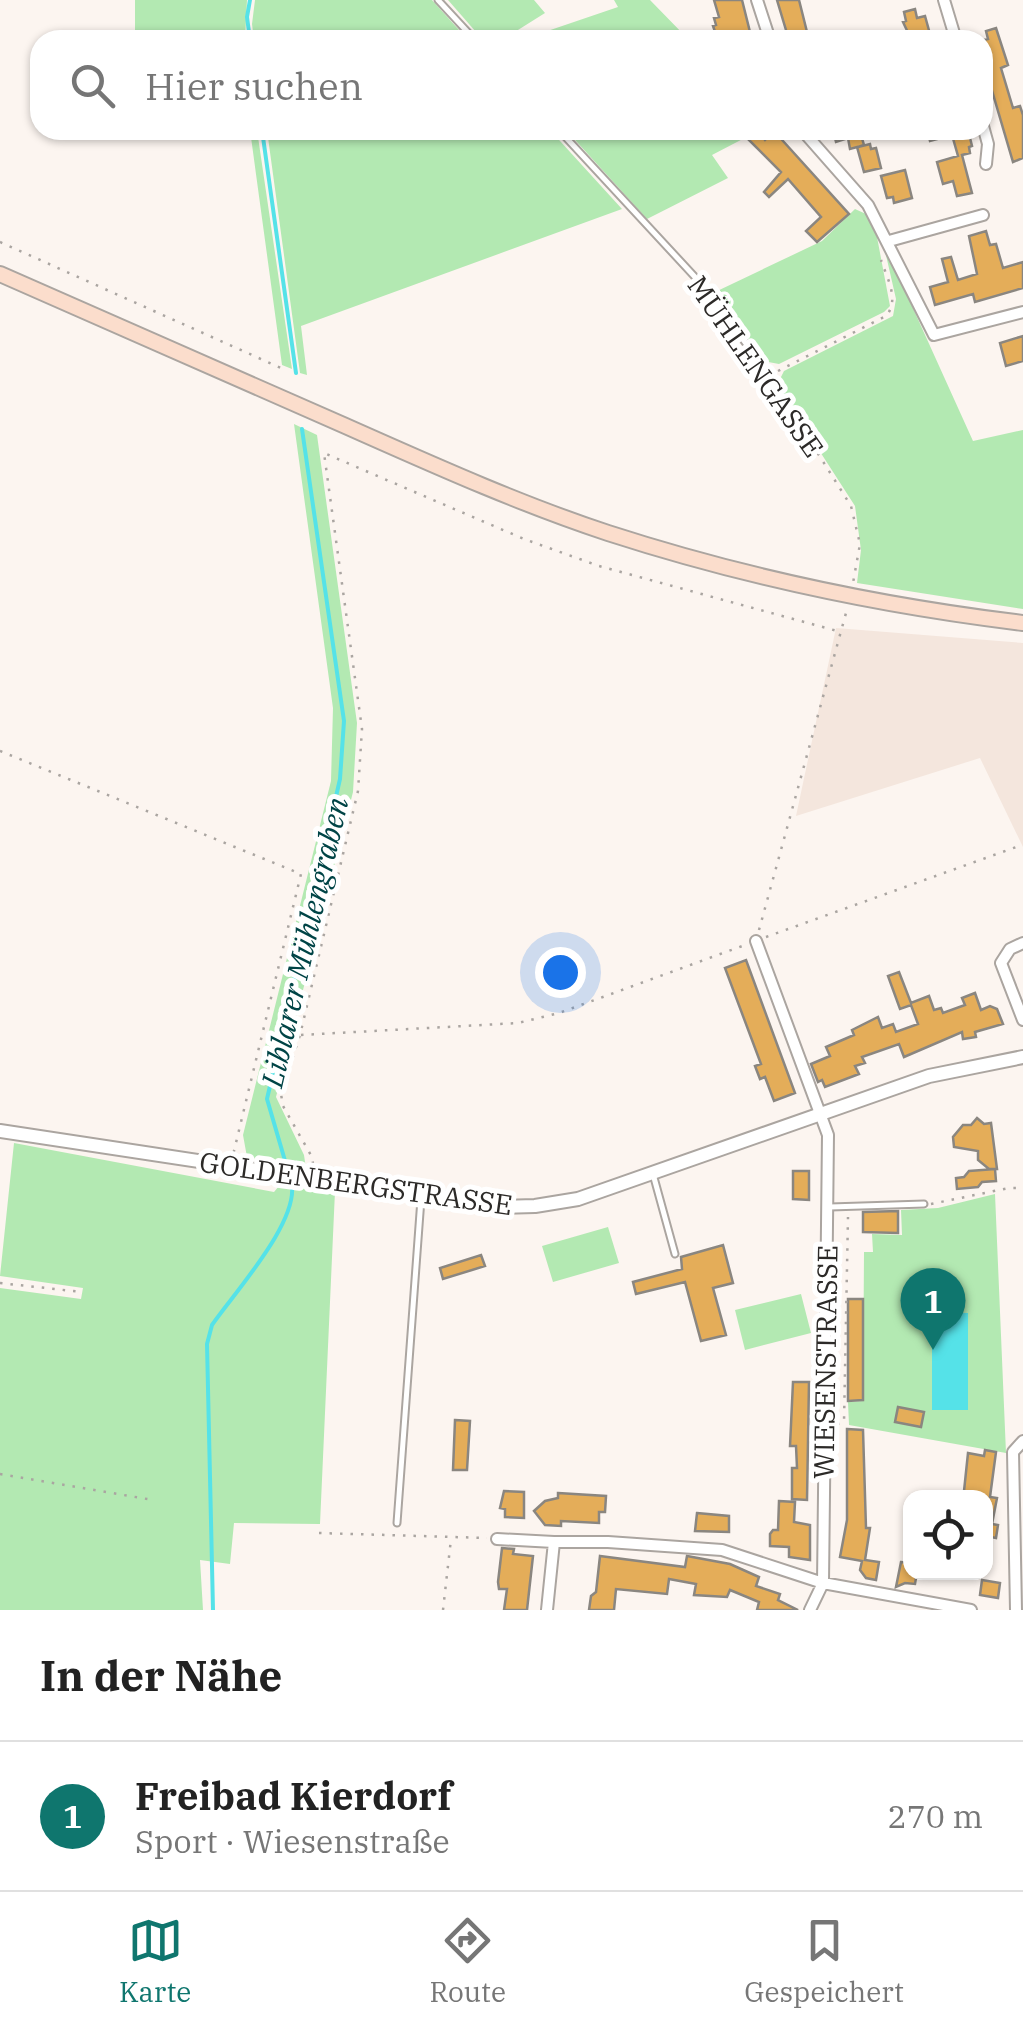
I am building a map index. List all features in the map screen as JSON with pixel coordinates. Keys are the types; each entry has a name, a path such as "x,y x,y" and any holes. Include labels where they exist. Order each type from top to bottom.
{"main road":[{"path":"0,274 471,481 605,532 818,590 939,613 1023,623"}],"street":[{"path":"757,0 767,30"},
{"path":"944,0 953,30"},
{"path":"811,140 868,205 934,335 1023,312"},
{"path":"986,164 987,140"},
{"path":"889,241 983,215"},
{"path":"756,941 819,1114"},
{"path":"1023,943 1010,948 1001,963 1023,1020"},
{"name":"GOLDENBERGSTRASSE","path":"0,1131 422,1196 535,1206 578,1199 929,1076 1023,1057"},
{"name":"WIESENSTRASSE","path":"810,1610 823,1583 828,1135 819,1114"},
{"path":"1016,1610 1013,1452 1023,1441"},
{"path":"497,1539 722,1550 823,1583 971,1610"},
{"path":"547,1610 554,1542"}],"lane":[{"path":"438,0 466,30"},
{"name":"MÜHLENGASSE","path":"568,140 707,290 768,375"},
{"path":"652,1171 674,1254"},
{"path":"397,1523 422,1196"},
{"path":"826,1207 924,1204"}],"path":[{"path":"0,242 281,368"},
{"path":"768,375 886,316 894,300 880,254"},
{"name":"MÜHLENGASSE","path":"768,375 851,506 860,544 853,583"},
{"path":"311,1179 312,1157 282,1106 282,1094 300,1035 358,791 362,729 324,454 524,539 599,566 841,632"},
{"path":"756,941 846,614"},
{"path":"0,751 301,874 230,1168"},
{"path":"300,1035 518,1023 558,1013 1018,846"},
{"path":"924,1204 1023,1188"},
{"path":"824,1428 844,1422 849,1206"},
{"path":"0,1283 82,1292"},
{"path":"0,1474 153,1500"},
{"path":"319,1532 497,1539"},
{"path":"443,1610 452,1538"}],"shaded area":[{"path":"836,628 1023,643 1023,847 980,758 796,816"}],"green space":[{"path":"135,0 247,0 246,30 135,30"},
{"path":"255,0 432,0 459,30 253,30"},
{"path":"448,0 534,0 545,13 518,30 474,30"},
{"path":"614,0 650,0 679,30 550,30 618,7"},
{"path":"251,140 258,140 292,369 282,365"},
{"path":"268,140 559,140 622,209 301,326 307,375 300,373"},
{"path":"575,140 741,140 712,155 728,178 647,219"},
{"path":"855,209 866,214 877,237 890,306 779,364 763,361 713,293 822,241"},
{"path":"883,242 973,441 1023,430 1023,609 857,583 861,550 855,506 777,385 784,371 893,316 896,299"},
{"path":"294,424 317,435 357,723 353,792 276,1097 304,1155 306,1169 247,1157 243,1135 331,781 333,708"},
{"path":"14,1143 274,1192 279,1186 335,1191 320,1524 234,1523 230,1564 200,1560 203,1610 0,1610 0,1288 81,1299 83,1288 0,1276"},
{"path":"995,1194 1006,1453 849,1425 848,1402 863,1401 864,1252 873,1252 872,1234 902,1235 901,1210 938,1208"},
{"path":"608,1227 619,1263 553,1282 542,1246"},
{"path":"801,1294 811,1333 745,1350 735,1310"}],"water":[{"path":"932,1312 968,1313 968,1410 932,1410"}],"building":[{"path":"714,0 742,0 750,30 714,30 714,18 719,17"},
{"path":"777,0 799,0 806,30 786,30"},
{"path":"915,9 917,18 925,16 929,30 907,30 904,12"},
{"path":"996,28 1008,65 1001,68 1013,108 1020,106 1023,115 1023,158 1013,162 993,94 993,30 989,30"},
{"path":"749,140 782,140 849,214 817,242 806,231 821,217 788,179 769,197 764,192 781,172"},
{"path":"848,140 862,140 864,145 858,147 870,144 871,149 876,148 881,168 864,172 857,147 850,149"},
{"path":"953,140 970,140 970,153 962,155 972,193 957,196 953,181 943,184 937,162 958,156"},
{"path":"905,170 912,198 894,203 893,197 887,198 881,176"},
{"path":"986,231 990,245 996,244 1003,268 1023,262 1023,288 975,302 973,294 935,305 930,287 948,282 942,259 951,257 958,280 977,274 969,236"},
{"path":"1023,336 1023,361 1006,366 1000,343"},
{"path":"746,960 795,1093 774,1101 765,1077 760,1079 755,1066 761,1064 725,968"},
{"path":"899,972 911,1003 929,996 934,1010 941,1008 943,1013 965,1005 962,998 975,993 981,1010 990,1006 997,1009 1003,1024 975,1032 976,1037 963,1039 962,1032 904,1057 899,1044 862,1057 865,1063 855,1066 859,1074 825,1087 822,1080 818,1082 811,1064 830,1056 826,1047 854,1035 852,1030 878,1017 882,1028 893,1024 896,1032 918,1024 911,1005 900,1009 888,976"},
{"path":"977,1118 984,1124 991,1123 997,1169 989,1169 978,1160 978,1151 954,1147 953,1137 963,1125 971,1125"},
{"path":"995,1169 996,1181 957,1189 956,1178 969,1171"},
{"path":"793,1171 809,1171 809,1200 793,1199"},
{"path":"898,1211 898,1233 863,1232 863,1212"},
{"path":"723,1245 733,1283 713,1288 726,1335 701,1341 685,1282 636,1294 633,1282 682,1269 681,1257"},
{"path":"481,1255 485,1266 443,1279 440,1268"},
{"path":"848,1299 863,1299 863,1400 848,1401"},
{"path":"793,1382 809,1382 807,1500 792,1499 792,1468 797,1468 796,1446 790,1446"},
{"path":"898,1407 924,1412 921,1427 895,1422"},
{"path":"455,1420 470,1421 467,1470 453,1470"},
{"path":"847,1429 863,1430 866,1528 870,1528 865,1560 879,1562 876,1580 866,1578 860,1570 862,1561 840,1557 847,1520"},
{"path":"985,1450 996,1452 991,1490 964,1490 968,1453 984,1456"},
{"path":"504,1491 524,1492 524,1518 505,1517 505,1509 500,1508"},
{"path":"558,1493 606,1496 605,1512 599,1512 599,1523 561,1521 561,1526 545,1525 534,1511 545,1501 558,1498"},
{"path":"779,1501 795,1502 794,1522 810,1525 810,1560 789,1557 789,1547 770,1546 770,1534 778,1530"},
{"path":"697,1513 729,1516 729,1532 695,1531"},
{"path":"502,1548 514,1549 513,1554 533,1556 527,1610 504,1610 507,1589 499,1589 498,1582"},
{"path":"600,1556 685,1567 687,1556 730,1564 759,1577 756,1586 780,1594 778,1600 798,1610 757,1610 759,1602 730,1590 727,1597 694,1595 696,1584 669,1579 667,1594 616,1589 614,1610 589,1610 591,1596 596,1592"},
{"path":"903,1562 903,1580 916,1580 915,1584 896,1587"},
{"path":"982,1580 1000,1583 998,1598 980,1595"}],"waterway":[{"name":"Liblarer Mühlengraben","path":"249,30 250,0"},
{"name":"Liblarer Mühlengraben","path":"263,140 296,373"},
{"name":"Liblarer Mühlengraben","path":"288,1171 267,1099 340,779 344,721 302,429"},
{"name":"Liblarer Mühlengraben","path":"213,1610 207,1344 212,1325 277,1235 292,1197 291,1181"}],"place":[{"name":"Freibad Kierdorf","path":"933,1350"}]}
